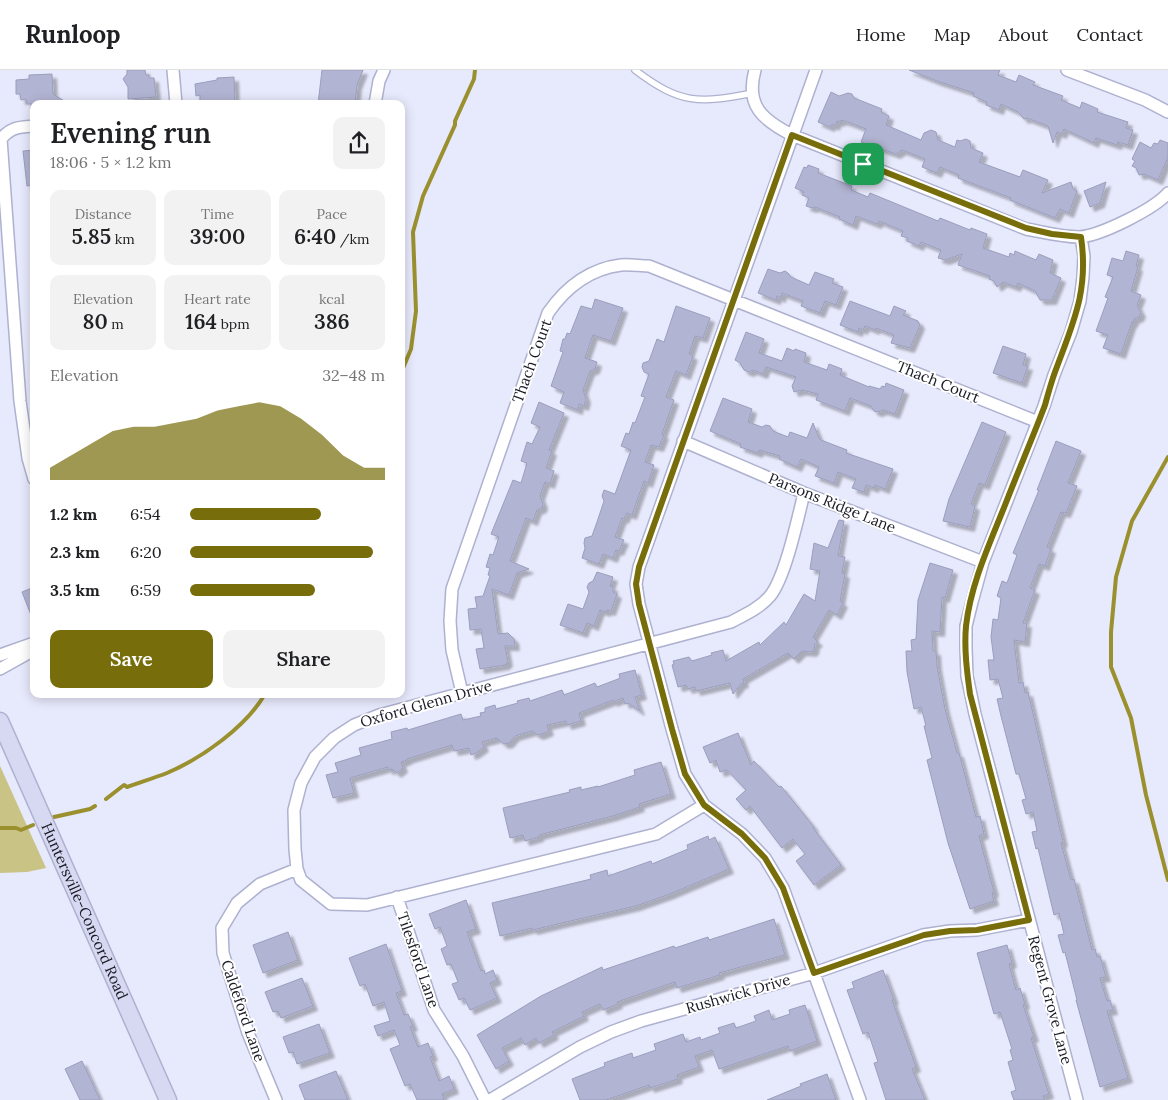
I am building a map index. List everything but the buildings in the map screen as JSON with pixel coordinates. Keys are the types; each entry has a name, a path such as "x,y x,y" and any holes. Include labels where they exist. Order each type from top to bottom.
{"main road":[{"name":"Huntersville-Concord Road","path":"0,721 168,1100"}],"street":[{"path":"173,70 176,100"},
{"path":"376,100 379,81 384,70"},
{"path":"755,70 753,93 756,106 768,122 792,135 1026,228 1052,234 1081,237 1115,226 1137,216 1164,198 1168,193"},
{"path":"816,70 683,441 639,567 636,584 649,644 685,774 704,805 742,834 765,858 783,888 860,1100"},
{"path":"1067,70 1145,100 1168,112"},
{"path":"30,126 18,127 8,131 1,139 20,401 30,465"},
{"name":"Regent Grove Lane","path":"1077,1100 975,714 967,676 966,626 982,562 1038,422 1071,332 1080,301 1083,276 1084,256 1081,237"},
{"name":"Thach Court","path":"462,693 452,650 450,621 452,589 548,313 561,295 598,270 622,265 649,266 1038,422"},
{"name":"Parsons Ridge Lane","path":"683,441 804,493 982,562"},
{"name":"Oxford Glenn Drive","path":"297,869 294,810 301,783 314,757 334,738 354,725 379,715 731,622 753,610 771,596 783,572 804,493"},
{"path":"0,655 30,644"},
{"path":"0,669 30,652"},
{"path":"297,869 301,880 331,904 367,905 656,834 704,805"},
{"name":"Caldeford Lane","path":"276,1100 248,1033 234,989 224,953 222,928 237,903 252,890 260,884 297,869"},
{"name":"Tilesford Lane","path":"397,897 434,1010 463,1056 484,1100"},
{"name":"Rushwick Drive","path":"490,1100 580,1047 611,1032 641,1021 814,973 924,935 950,931 977,930 1029,920"}],"lane":[{"path":"635,70 665,91 686,98 706,101 753,93"}],"shaded area":[{"path":"0,766 46,868 27,872 0,873"}],"waterway":[{"path":"405,363 411,349 416,311 413,232 423,196 474,79 475,70"},
{"path":"1168,457 1132,521 1116,577 1111,632 1111,667 1131,718 1146,795 1168,880"},
{"path":"106,799 124,785 127,787 167,773 208,750 235,730 262,698"},
{"path":"54,817 90,809 95,806"},
{"path":"0,828 16,828 21,830 33,825"}],"route":[{"path":"792,135 863,164 1026,228 1052,234 1081,237 1084,256 1083,276 1080,301 1071,332 1044,406 982,562 966,626 967,676 970,694 1029,920 977,930 950,931 924,935 814,973 783,888 765,858 742,834 704,805 685,774 639,604 636,584 639,567 792,135"}]}
